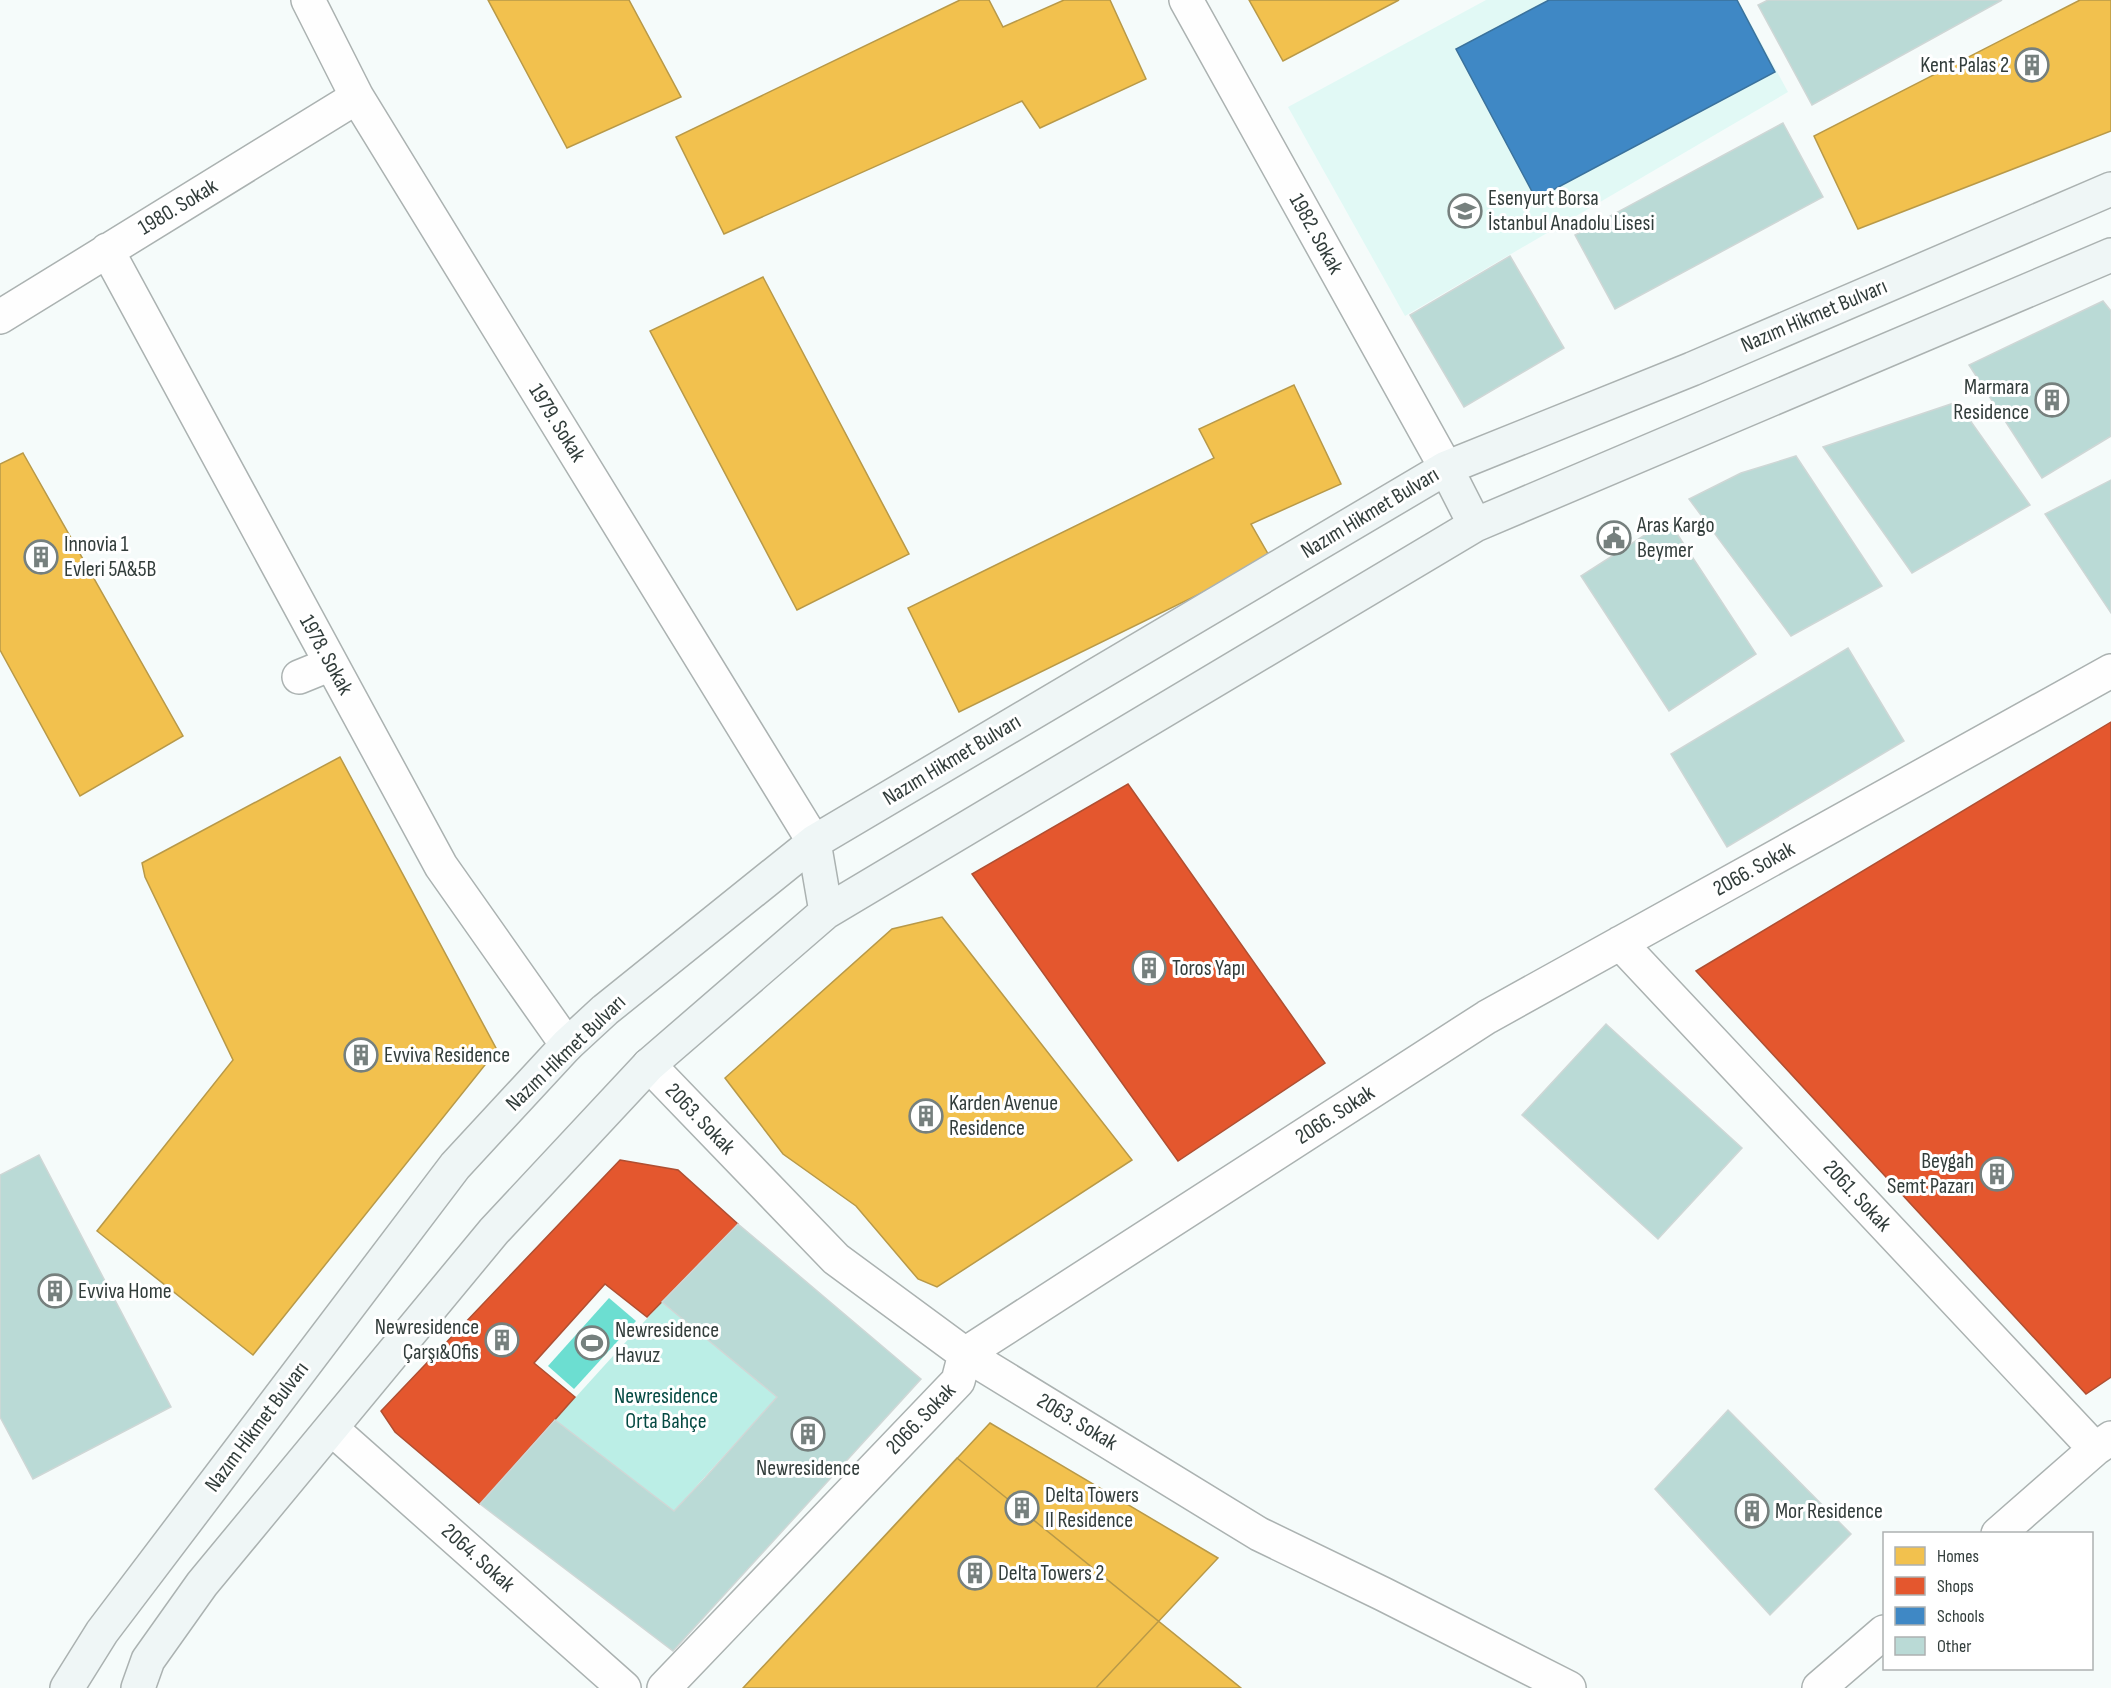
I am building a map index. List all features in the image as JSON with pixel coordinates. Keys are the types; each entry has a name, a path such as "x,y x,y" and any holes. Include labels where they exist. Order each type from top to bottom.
{"main road":[{"name":"Nazım Hikmet Bulvarı","path":"67,1688 110,1622 455,1166 567,1045 606,1010 814,842 1446,468 1692,369 2111,189"},
{"path":"138,1688 148,1660 202,1584 494,1231 649,1065 826,912 1475,525 2111,255"},
{"path":"1446,468 1475,525"},
{"path":"814,842 826,912"}],"street":[{"name":"1979. Sokak","path":"308,0 357,97 814,842"},
{"name":"1982. Sokak","path":"1186,0 1446,468"},
{"name":"1980. Sokak","path":"0,317 357,97"},
{"name":"1978. Sokak","path":"107,250 441,866 567,1045"},
{"path":"299,677 331,664"},
{"name":"2066. Sokak","path":"664,1688 807,1528 958,1381 965,1354 1487,1017 2111,671"},
{"name":"2061. Sokak","path":"1620,943 2103,1444"},
{"name":"2063. Sokak","path":"649,1065 836,1259 965,1354 1259,1534 1394,1599 1569,1688"},
{"name":"2064. Sokak","path":"332,1429 624,1688"},
{"path":"1999,1532 2103,1444"},
{"path":"1819,1688 1883,1633"}],"shaded area":[{"name":"Esenyurt Borsa İstanbul Anadolu Lisesi","path":"1486,0 1738,0 1788,92 1405,316 1288,107"}],"green space":[{"name":"Newresidence Orta Bahçe","path":"662,1302 777,1397 674,1511 555,1420"}],"water":[{"name":"Newresidence Havuz","path":"609,1298 636,1321 574,1389 548,1366"}],"building: Homes":[{"path":"488,0 629,0 681,97 567,148"},
{"path":"960,0 989,0 1003,27 1064,0 1110,0 1146,79 1040,128 1022,101 724,234 676,137"},
{"path":"1249,0 1399,0 1283,61"},
{"name":"Kent Palas 2","path":"2080,0 2111,0 2111,131 1858,229 1814,136"},
{"path":"763,277 909,554 797,610 650,331"},
{"path":"1294,385 1341,484 1251,524 1271,559 959,712 908,608 1214,458 1199,429"},
{"name":"Innovia 1 Evleri 5A&5B","path":"23,453 183,736 80,796 0,650 0,464"},
{"name":"Evviva Residence","path":"340,757 497,1050 253,1355 97,1231 233,1060 145,877 142,863"},
{"name":"Karden Avenue Residence","path":"942,917 1132,1160 937,1287 918,1279 856,1206 783,1154 725,1078 892,929"},
{"name":"Delta Towers II Residence","path":"990,1423 1218,1558 1096,1688 743,1688"},
{"name":"Delta Towers II Residence","path":"957,1458 1241,1688 743,1688"}],"building: Shops":[{"name":"Beygah Semt Pazarı","path":"2111,722 2111,1377 2086,1394 1696,971"},
{"name":"Toros Yapı","path":"1128,784 1325,1063 1178,1161 972,874"},
{"name":"Newresidence Çarşı&Ofis","path":"620,1160 678,1170 738,1224 647,1317 605,1284 534,1363 575,1397 480,1504 395,1432 381,1411"}],"building: Schools":[{"path":"1549,0 1737,0 1775,72 1536,199 1456,49"}],"building: Other":[{"path":"1768,0 2002,0 1812,105 1758,5"},
{"path":"1783,123 1823,197 1615,309 1575,235"},
{"path":"1510,256 1564,348 1464,407 1410,315"},
{"name":"Marmara Residence","path":"2103,301 2111,311 2111,436 2042,478 1969,365"},
{"path":"1957,402 2030,505 1912,573 1823,447"},
{"path":"1796,456 1882,586 1791,636 1689,499 1741,473"},
{"path":"2111,480 2111,613 2045,514"},
{"path":"1668,520 1756,654 1669,711 1581,576"},
{"path":"1848,648 1904,741 1727,847 1671,754"},
{"path":"1606,1024 1742,1148 1658,1239 1522,1115"},
{"name":"Evviva Home","path":"39,1155 171,1407 33,1479 0,1417 0,1175"},
{"name":"Newresidence","path":"738,1224 921,1379 673,1651 480,1504 555,1420 674,1511 705,1478 777,1397 662,1302"},
{"name":"Mor Residence","path":"1728,1410 1851,1534 1770,1615 1655,1489"}],"place":[{"name":"Kent Palas 2","path":"2032,65"},
{"name":"Esenyurt Borsa İstanbul Anadolu Lisesi","path":"1465,211"},
{"name":"Marmara Residence","path":"2052,400"},
{"name":"Aras Kargo Beymer","path":"1614,538"},
{"name":"Innovia 1 Evleri 5A&5B","path":"41,557"},
{"name":"Toros Yapı","path":"1149,968"},
{"name":"Evviva Residence","path":"361,1055"},
{"name":"Karden Avenue Residence","path":"926,1116"},
{"name":"Beygah Semt Pazarı","path":"1997,1174"},
{"name":"Evviva Home","path":"55,1291"},
{"name":"Newresidence Çarşı&Ofis","path":"502,1340"},
{"name":"Newresidence Havuz","path":"592,1343"},
{"name":"Newresidence","path":"808,1434"},
{"name":"Delta Towers II Residence","path":"1022,1508"},
{"name":"Mor Residence","path":"1752,1511"},
{"name":"Delta Towers 2","path":"975,1573"}]}
